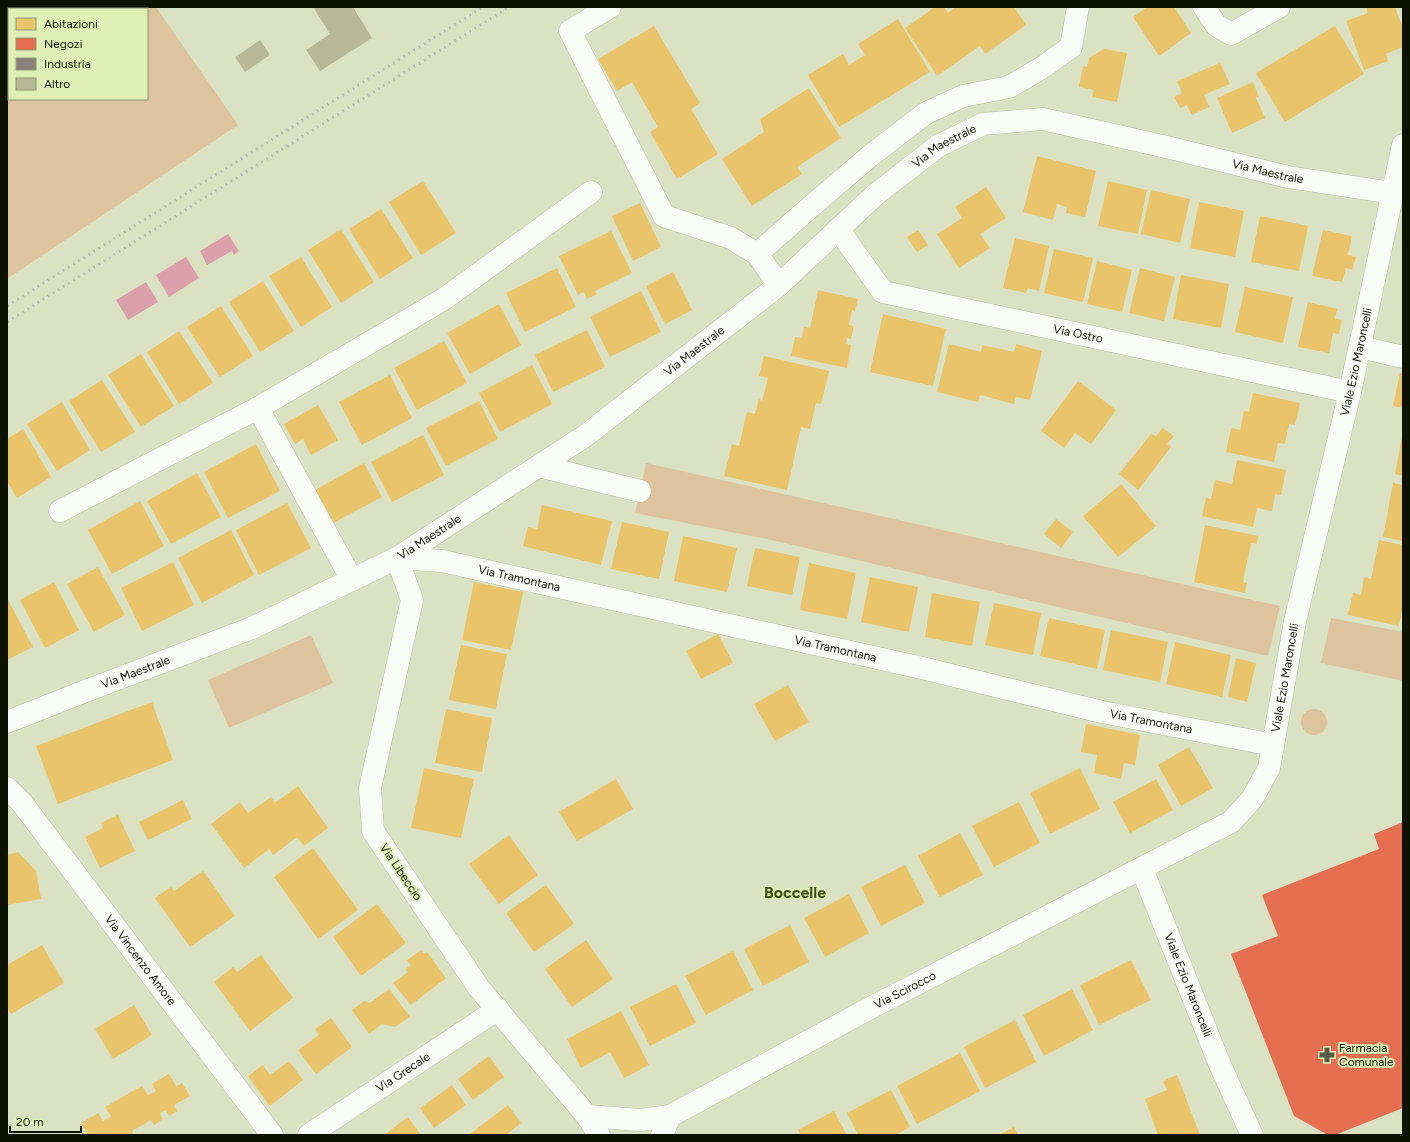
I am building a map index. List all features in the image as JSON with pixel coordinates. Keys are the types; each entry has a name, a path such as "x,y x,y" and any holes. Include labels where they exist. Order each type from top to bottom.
{"street":[{"path":"610,7 570,31 664,216 731,238 757,254 779,285"},
{"path":"757,254 870,156 926,113 963,96 1009,87 1070,47 1078,7"},
{"path":"1204,7 1216,25 1231,34 1279,7"},
{"name":"Via Maestrale","path":"7,722 252,628 397,558 585,436 779,285 875,195 938,146 984,124 1044,119 1288,177 1393,193"},
{"name":"Viale Ezio Maroncelli","path":"1252,1135 1220,1065 1142,869 1231,822 1252,799 1269,768 1295,621 1350,392 1403,145"},
{"path":"60,511 258,408 444,299 591,192"},
{"name":"Via Ostro","path":"838,229 883,292 1350,392"},
{"path":"1360,347 1403,357"},
{"path":"258,408 352,580"},
{"path":"539,466 640,491"},
{"name":"Via Tramontana","path":"397,558 442,561 922,668 1102,712 1273,745"},
{"name":"Via Libeccio","path":"397,558 412,600 370,788 374,831 479,988 587,1116 599,1135"},
{"name":"Via Vincenzo Amore","path":"7,788 27,809 272,1135"},
{"name":"Via Scirocco","path":"587,1116 640,1120 666,1126 872,1008 1142,869"},
{"name":"Via Grecale","path":"309,1135 498,1010"}],"shaded area":[{"path":"156,7 238,125 7,279 7,67 8,100 148,100 148,8 94,8"},
{"path":"228,234 239,251 234,255 232,251 207,265 200,251"},
{"path":"186,257 199,278 169,297 156,275"},
{"path":"146,282 158,302 128,320 116,300"},
{"path":"646,463 1280,606 1268,656 767,539 635,513"},
{"path":"1331,618 1403,632 1403,681 1321,663"},
{"path":"311,635 333,683 229,728 208,680"},
{"path":"1314,709 1323,713 1327,722 1323,731 1314,735 1305,731 1301,722 1305,713"}],"building: Abitazioni":[{"path":"935,7 944,7 948,13 956,7 1014,7 1026,25 985,54 980,46 937,76 905,28"},
{"path":"1147,7 1174,7 1191,33 1159,56 1133,17"},
{"path":"1366,7 1395,7 1403,28 1403,47 1386,54 1388,61 1364,70 1346,21 1368,13"},
{"path":"898,19 930,72 839,127 808,75 843,54 849,65 865,55 858,44"},
{"path":"654,26 700,103 691,109 718,154 677,179 650,132 658,127 632,82 617,91 598,59"},
{"path":"1335,26 1364,74 1285,122 1256,73"},
{"path":"1104,49 1127,53 1117,102 1092,97 1094,90 1079,87 1083,66 1087,67 1089,58"},
{"path":"1220,63 1230,84 1204,95 1209,107 1192,115 1187,105 1180,108 1174,97 1182,93 1177,81"},
{"path":"1253,82 1259,97 1256,98 1265,118 1232,133 1217,98"},
{"path":"809,88 841,138 797,167 802,174 752,206 722,159 764,132 760,119"},
{"path":"1037,156 1096,171 1085,217 1066,213 1067,207 1057,204 1053,220 1023,212"},
{"path":"423,181 456,233 421,255 389,202"},
{"path":"1108,181 1147,190 1138,234 1098,226"},
{"path":"986,187 1006,218 980,234 990,248 959,268 937,234 962,218 955,207"},
{"path":"1151,190 1190,199 1180,243 1141,234"},
{"path":"1199,202 1244,211 1235,257 1190,248"},
{"path":"640,203 661,247 633,261 612,216"},
{"path":"381,209 413,258 380,279 349,229"},
{"path":"1260,216 1308,226 1299,271 1251,262"},
{"path":"341,229 374,282 341,303 308,250"},
{"path":"918,230 928,245 917,252 907,237"},
{"path":"1323,230 1352,236 1348,255 1356,257 1352,270 1346,268 1342,282 1312,276"},
{"path":"611,231 632,273 595,291 597,294 587,299 584,292 578,295 559,256"},
{"path":"1015,238 1049,246 1039,291 1028,288 1026,293 1003,288"},
{"path":"1054,249 1093,258 1083,302 1044,293"},
{"path":"301,257 332,307 301,327 269,276"},
{"path":"1097,261 1132,270 1122,312 1087,304"},
{"path":"557,268 576,307 525,332 506,293"},
{"path":"1140,268 1175,277 1164,321 1129,313"},
{"path":"673,272 692,310 665,324 646,286"},
{"path":"1181,275 1229,284 1221,328 1173,319"},
{"path":"263,281 294,331 260,352 229,302"},
{"path":"1245,287 1293,297 1283,343 1235,332"},
{"path":"818,290 858,299 855,311 852,310 849,325 854,326 851,339 847,338 846,344 851,345 847,368 791,356 795,337 802,338 804,327 810,328"},
{"path":"641,291 661,332 610,357 590,317"},
{"path":"1308,302 1337,309 1335,319 1342,320 1339,334 1333,333 1329,353 1298,347"},
{"path":"499,304 521,345 470,374 447,333"},
{"path":"221,306 253,356 220,377 187,327"},
{"path":"883,314 946,329 933,386 870,372"},
{"path":"587,330 605,367 553,392 535,355"},
{"path":"179,331 213,383 179,404 147,352"},
{"path":"444,341 467,383 417,410 394,368"},
{"path":"949,344 981,352 982,345 1014,352 1016,344 1042,351 1030,400 1016,397 1014,404 980,395 978,402 937,392"},
{"path":"141,354 174,406 141,427 108,375"},
{"path":"764,356 829,371 821,404 816,403 810,429 801,427 787,490 724,476 732,444 739,446 747,412 755,414 759,399 762,401 768,378 759,376"},
{"path":"532,365 552,404 500,432 479,393"},
{"path":"1400,373 1403,374 1403,408 1393,406"},
{"path":"390,375 412,418 362,445 339,402"},
{"path":"102,380 135,432 101,452 69,401"},
{"path":"1078,381 1116,410 1091,444 1075,433 1064,448 1041,431"},
{"path":"1253,393 1300,403 1295,425 1289,424 1285,444 1278,443 1274,462 1226,452 1231,428 1240,430 1244,411 1249,412"},
{"path":"479,401 498,439 446,466 426,428"},
{"path":"62,402 90,450 57,471 27,424"},
{"path":"318,405 338,440 311,455 303,439 295,444 284,424"},
{"path":"1163,428 1174,436 1167,444 1171,447 1138,490 1119,474 1151,434 1156,436"},
{"path":"23,429 51,477 17,498 7,481 7,439"},
{"path":"423,435 444,475 392,502 371,462"},
{"path":"1403,437 1403,476 1395,474"},
{"path":"256,444 280,491 228,518 204,472"},
{"path":"1237,460 1286,470 1281,495 1275,494 1272,511 1257,508 1253,527 1202,516 1206,498 1211,499 1215,480 1232,484"},
{"path":"364,463 382,497 333,523 315,490"},
{"path":"197,473 221,517 171,544 147,501"},
{"path":"1393,483 1403,485 1403,541 1383,537"},
{"path":"1121,484 1156,526 1118,557 1083,516"},
{"path":"140,501 164,546 112,574 88,530"},
{"path":"287,503 311,548 259,575 236,530"},
{"path":"542,505 612,521 601,565 523,546 528,527 537,529"},
{"path":"1056,519 1073,532 1061,548 1044,534"},
{"path":"622,522 669,532 659,579 611,569"},
{"path":"1205,525 1258,536 1257,544 1251,543 1243,582 1247,583 1245,593 1194,582"},
{"path":"231,530 254,575 202,603 178,558"},
{"path":"683,536 737,548 727,592 674,581"},
{"path":"1379,540 1403,545 1403,609 1399,626 1348,615 1353,593 1361,595 1364,577 1371,579"},
{"path":"755,548 800,557 792,595 747,586"},
{"path":"173,562 194,605 142,631 121,588"},
{"path":"809,563 856,573 847,619 800,610"},
{"path":"98,567 125,615 94,632 67,584"},
{"path":"870,577 918,587 909,632 861,622"},
{"path":"54,582 79,630 45,648 20,600"},
{"path":"474,582 523,592 511,650 462,640"},
{"path":"932,593 980,602 972,646 925,637"},
{"path":"7,598 33,647 7,660"},
{"path":"994,603 1041,613 1033,655 985,645"},
{"path":"1049,618 1105,630 1097,669 1040,656"},
{"path":"1111,630 1168,642 1160,682 1103,670"},
{"path":"718,634 733,663 701,679 686,651"},
{"path":"1175,642 1231,655 1222,697 1166,684"},
{"path":"461,645 507,654 496,709 449,700"},
{"path":"1236,658 1256,663 1247,702 1228,697"},
{"path":"788,685 809,722 775,741 754,704"},
{"path":"152,702 173,760 58,804 36,746"},
{"path":"446,709 492,718 482,772 435,763"},
{"path":"1086,724 1140,735 1135,765 1124,763 1121,779 1094,773 1097,755 1081,752"},
{"path":"1189,747 1213,788 1181,806 1158,765"},
{"path":"424,768 474,779 461,838 411,828"},
{"path":"1080,768 1100,809 1050,834 1030,793"},
{"path":"616,779 633,809 577,841 559,812"},
{"path":"1156,779 1173,810 1130,833 1113,802"},
{"path":"298,786 328,828 304,846 297,837 273,855 269,849 244,868 211,824 240,802 248,813 271,797 275,803"},
{"path":"183,800 192,819 148,840 139,822"},
{"path":"1019,802 1040,843 994,867 972,826"},
{"path":"118,815 135,851 100,868 85,837 103,828 101,823"},
{"path":"960,833 983,875 940,897 918,856"},
{"path":"509,835 538,875 499,904 469,864"},
{"path":"313,848 358,910 318,939 274,877"},
{"path":"18,852 36,871 41,899 7,905 7,855"},
{"path":"905,865 925,903 881,926 861,887"},
{"path":"203,871 235,916 190,947 155,898 171,887 174,891"},
{"path":"546,885 574,924 534,952 506,913"},
{"path":"849,894 869,933 825,957 804,918"},
{"path":"377,904 406,943 361,976 333,937"},
{"path":"790,925 809,962 763,986 744,949"},
{"path":"586,940 613,979 572,1007 545,969"},
{"path":"42,945 64,983 11,1014 7,1008 7,965"},
{"path":"421,950 424,954 427,952 446,978 411,1005 393,983 408,972 405,969 411,965 407,960"},
{"path":"733,951 753,990 706,1015 685,976"},
{"path":"261,955 293,998 250,1031 214,982 233,967 237,972"},
{"path":"1131,960 1151,1000 1099,1025 1080,985"},
{"path":"676,984 696,1023 650,1046 630,1007"},
{"path":"389,989 410,1017 395,1027 382,1024 369,1034 352,1010 364,1001 370,1003"},
{"path":"1072,989 1093,1030 1044,1056 1023,1015"},
{"path":"134,1005 152,1035 113,1059 95,1029"},
{"path":"621,1011 649,1065 624,1078 610,1052 581,1068 567,1039"},
{"path":"331,1018 352,1047 316,1074 298,1050 319,1035 315,1029"},
{"path":"1015,1020 1036,1062 985,1088 964,1047"},
{"path":"960,1053 980,1091 917,1124 897,1086"},
{"path":"489,1056 504,1077 473,1100 458,1079"},
{"path":"289,1061 303,1080 270,1106 248,1076 263,1065 270,1075"},
{"path":"169,1074 176,1086 182,1083 190,1096 174,1105 177,1111 169,1116 165,1110 160,1113 163,1119 154,1125 151,1120 132,1131 134,1135 88,1135 81,1123 98,1113 103,1121 111,1116 105,1107 142,1086 148,1095 156,1091 152,1084"},
{"path":"1177,1075 1200,1135 1158,1135 1145,1099 1167,1090 1163,1081"},
{"path":"452,1085 466,1105 434,1128 420,1108"},
{"path":"891,1090 910,1127 895,1135 858,1135 847,1113"},
{"path":"508,1105 521,1123 506,1135 469,1135"},
{"path":"834,1111 847,1135 800,1135 798,1130"},
{"path":"408,1117 421,1135 384,1135"},
{"path":"1014,1127 1018,1135 999,1135"}],"building: Negozi":[{"path":"1403,822 1403,1108 1335,1135 1328,1135 1294,1116 1231,954 1278,936 1262,895 1379,849 1374,834"}],"building: Industria":[{"path":"40,7 40,8 16,8"}],"building: Altro":[{"path":"313,7 353,7 372,38 320,71 306,50 330,34"},
{"path":"260,40 270,55 245,72 235,57"}],"railway":[{"path":"7,306 483,7"},
{"path":"7,322 509,7"}],"place":[{"name":"Farmacia Comunale","path":"1327,1055"}],"district":[{"name":"Boccelle","path":"795,892"}]}
